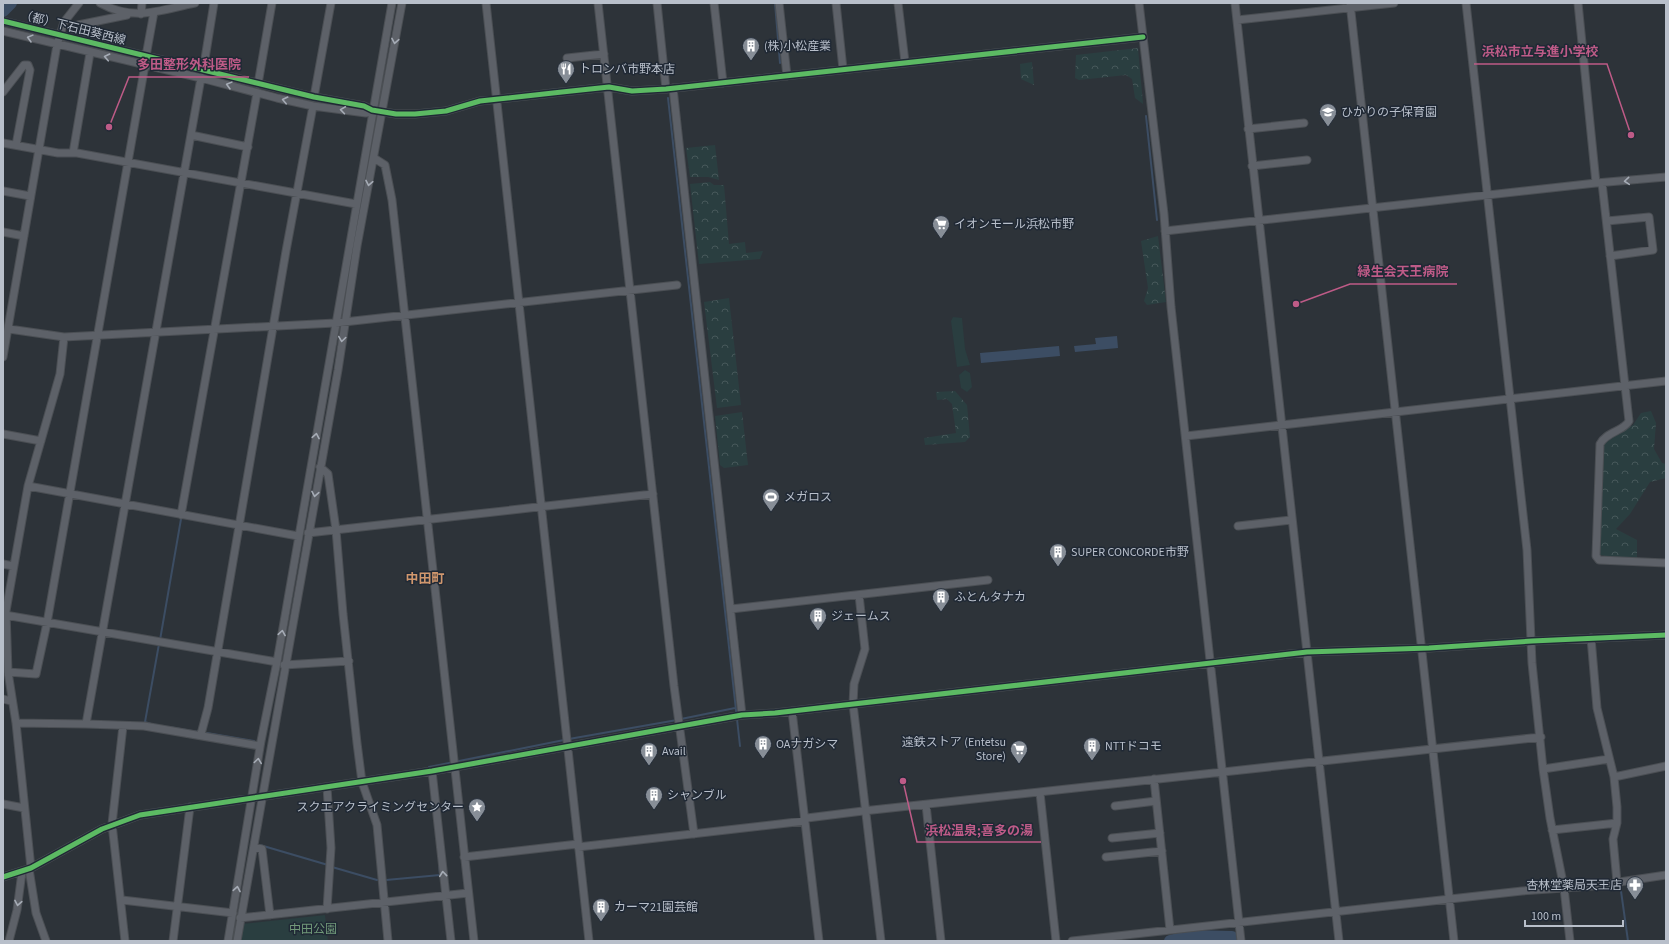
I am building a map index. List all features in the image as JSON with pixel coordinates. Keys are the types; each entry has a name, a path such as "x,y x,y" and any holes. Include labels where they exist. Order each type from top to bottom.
{"street":[{"path":"3,357 59,35 64,22 79,3"},
{"path":"100,3 117,12 128,14 154,12 195,3"},
{"path":"141,14 142,3"},
{"path":"86,724 214,3"},
{"path":"258,84 272,3"},
{"path":"314,97 331,3"},
{"path":"237,941 262,797 298,536 392,3"},
{"path":"228,941 253,798 260,746 281,664 308,533 402,3"},
{"path":"486,3 495,99 589,941"},
{"path":"598,3 609,87 680,726 694,834"},
{"path":"657,3 670,88 731,608 742,715"},
{"path":"714,3 723,83"},
{"path":"779,3 787,76"},
{"path":"836,3 843,69"},
{"path":"898,3 905,62"},
{"path":"1139,3 1165,231 1171,307 1210,663 1220,772 1241,941"},
{"path":"1235,3 1282,425 1291,520 1320,762 1339,941"},
{"path":"1237,20 1350,5 1394,3"},
{"path":"1466,3 1527,550 1532,663 1541,737 1543,769 1552,830 1564,888 1570,941"},
{"path":"1578,3 1599,183 1606,221 1628,423 1607,436 1600,444 1596,556 1599,560 1666,563"},
{"path":"1350,5 1454,941"},
{"path":"146,56 154,12"},
{"path":"78,25 128,14"},
{"name":"（都）下石田葵西線","path":"3,21 146,56 257,93 313,106 366,113 372,110"},
{"name":"（都）下石田葵西線","path":"3,31 145,65 258,84 314,97 364,106 372,110"},
{"path":"372,110 396,114 446,111 480,101 495,99 609,87 625,90 670,88 723,83 1143,37"},
{"path":"73,153 90,53"},
{"path":"567,58 604,54"},
{"path":"3,92 24,66 28,65 30,70 16,145"},
{"path":"8,672 36,674 47,623 145,65"},
{"path":"181,514 257,93"},
{"path":"201,734 208,708 296,193 313,106"},
{"path":"1248,129 1304,123"},
{"path":"191,135 248,146"},
{"path":"3,143 39,150 73,153 128,162 356,204"},
{"path":"374,158 385,165 389,178 474,941"},
{"path":"1252,166 1307,160"},
{"path":"1165,231 1599,183 1666,177"},
{"path":"3,191 30,196"},
{"path":"1606,221 1649,217 1654,250 1610,256"},
{"path":"3,232 24,236"},
{"path":"9,329 64,337 335,323 677,285"},
{"path":"46,941 36,913 27,870 24,808 16,723 11,701 8,672 5,615 28,486 60,374 64,337"},
{"path":"1186,436 1666,381"},
{"path":"3,434 41,441"},
{"path":"320,467 328,474 336,530 343,614 350,661 362,782 377,824 388,941"},
{"path":"28,486 298,536"},
{"path":"308,533 654,494"},
{"path":"1238,526 1291,520"},
{"path":"3,564 13,566"},
{"path":"731,608 988,580"},
{"path":"859,595 865,649 854,684 853,704 881,941"},
{"path":"5,615 281,664 350,661"},
{"path":"3,877 27,870 112,824 140,815 432,771 742,715 792,711 1307,652 1422,648 1666,635"},
{"path":"1591,638 1597,708 1614,777 1617,823 1612,839 1612,850 1617,882"},
{"path":"3,699 11,701"},
{"path":"742,706 746,713 753,715"},
{"path":"792,711 819,941"},
{"path":"16,723 144,726 201,734 260,746"},
{"path":"123,726 112,824 122,900 125,941"},
{"path":"464,857 694,834 805,821 807,818 1541,737"},
{"path":"1543,769 1609,759"},
{"path":"1614,777 1666,766"},
{"path":"432,771 451,941"},
{"path":"1154,779 1170,930"},
{"path":"327,787 330,862 327,909"},
{"path":"1040,793 1056,941"},
{"path":"1114,806 1156,801"},
{"path":"3,804 24,808"},
{"path":"926,805 941,941"},
{"path":"174,941 190,807"},
{"path":"1552,830 1617,823"},
{"path":"1112,838 1160,833"},
{"path":"254,847 262,849 270,915"},
{"path":"1106,857 1162,851"},
{"path":"8,936 17,910 27,870"},
{"path":"1072,941 1564,888 1666,875"},
{"path":"240,918 468,893"},
{"path":"122,900 233,914"}],"green space":[{"path":"1138,48 1143,104 1135,98 1132,79 1126,75 1079,80 1075,78 1076,55"},
{"path":"1032,62 1034,85 1021,79 1020,64"},
{"path":"715,145 719,180 708,177 690,177 686,148"},
{"path":"710,182 714,185 724,185 729,244 745,242 746,253 763,251 760,259 699,264 690,184"},
{"path":"1158,236 1166,302 1147,305 1144,301 1148,288 1141,241"},
{"path":"729,298 741,405 717,408 704,302"},
{"path":"953,317 962,318 965,349 970,365 957,367 951,321"},
{"path":"965,370 970,373 972,387 967,392 961,388 959,375"},
{"path":"955,391 967,405 970,437 965,442 925,445 924,438 956,433 952,404 947,399 937,400 936,392"},
{"path":"1651,411 1656,423 1654,449 1662,463 1666,464 1666,478 1650,482 1630,514 1616,529 1637,540 1637,562 1595,554 1600,442 1633,425 1641,413"},
{"path":"742,412 748,465 724,468 720,465 715,416"},
{"name":"中田公園","path":"325,915 328,941 239,941 242,924"}],"water":[{"path":"1117,336 1118,348 1075,352 1074,346 1096,344 1095,338"},
{"path":"1059,346 1060,356 981,363 980,353"}],"waterway":[{"path":"3,11 11,3"},
{"path":"775,3 780,63"},
{"path":"668,98 740,746"},
{"path":"1146,116 1157,220"},
{"path":"160,640 181,519"},
{"path":"151,724 145,722 159,644"},
{"path":"681,719 735,708"},
{"path":"569,739 677,720"},
{"path":"169,727 198,732"},
{"path":"207,733 254,741"},
{"path":"429,771 429,767 564,740"},
{"path":"260,845 328,865"},
{"path":"386,880 440,875 439,862"},
{"path":"332,867 377,880"},
{"path":"1621,891 1628,941"},
{"path":"1170,941 1190,936 1232,937 1232,941"}],"cycle path":[{"path":"3,21 314,97 364,106 372,110 396,114 446,111 480,101 609,87 632,91 666,89 1143,37"},
{"path":"3,877 31,868 102,829 140,815 432,771 742,715 775,713 1307,652 1429,648 1532,641 1666,635"}],"place":[{"name":"(株)小松産業","path":"751,61"},
{"name":"トロンバ市野本店","path":"566,84"},
{"name":"多田整形外科医院","path":"109,127"},
{"name":"ひかりの子保育園","path":"1328,127"},
{"name":"浜松市立与進小学校","path":"1631,135"},
{"name":"イオンモール浜松市野","path":"941,239"},
{"name":"緑生会天王病院","path":"1296,304"},
{"name":"メガロス","path":"771,512"},
{"name":"SUPER CONCORDE市野","path":"1058,567"},
{"name":"ふとんタナカ","path":"941,612"},
{"name":"ジェームス","path":"818,631"},
{"name":"OAナガシマ","path":"763,759"},
{"name":"NTTドコモ","path":"1092,761"},
{"name":"遠鉄ストア (Entetsu Store)","path":"1019,764"},
{"name":"Avail","path":"649,766"},
{"name":"浜松温泉;喜多の湯","path":"903,781"},
{"name":"シャンブル","path":"654,810"},
{"name":"スクエアクライミングセンター","path":"477,822"},
{"name":"杏林堂薬局天王店","path":"1635,900"},
{"name":"カーマ21園芸館","path":"601,922"}],"district":[{"name":"中田町","path":"425,579"}]}
